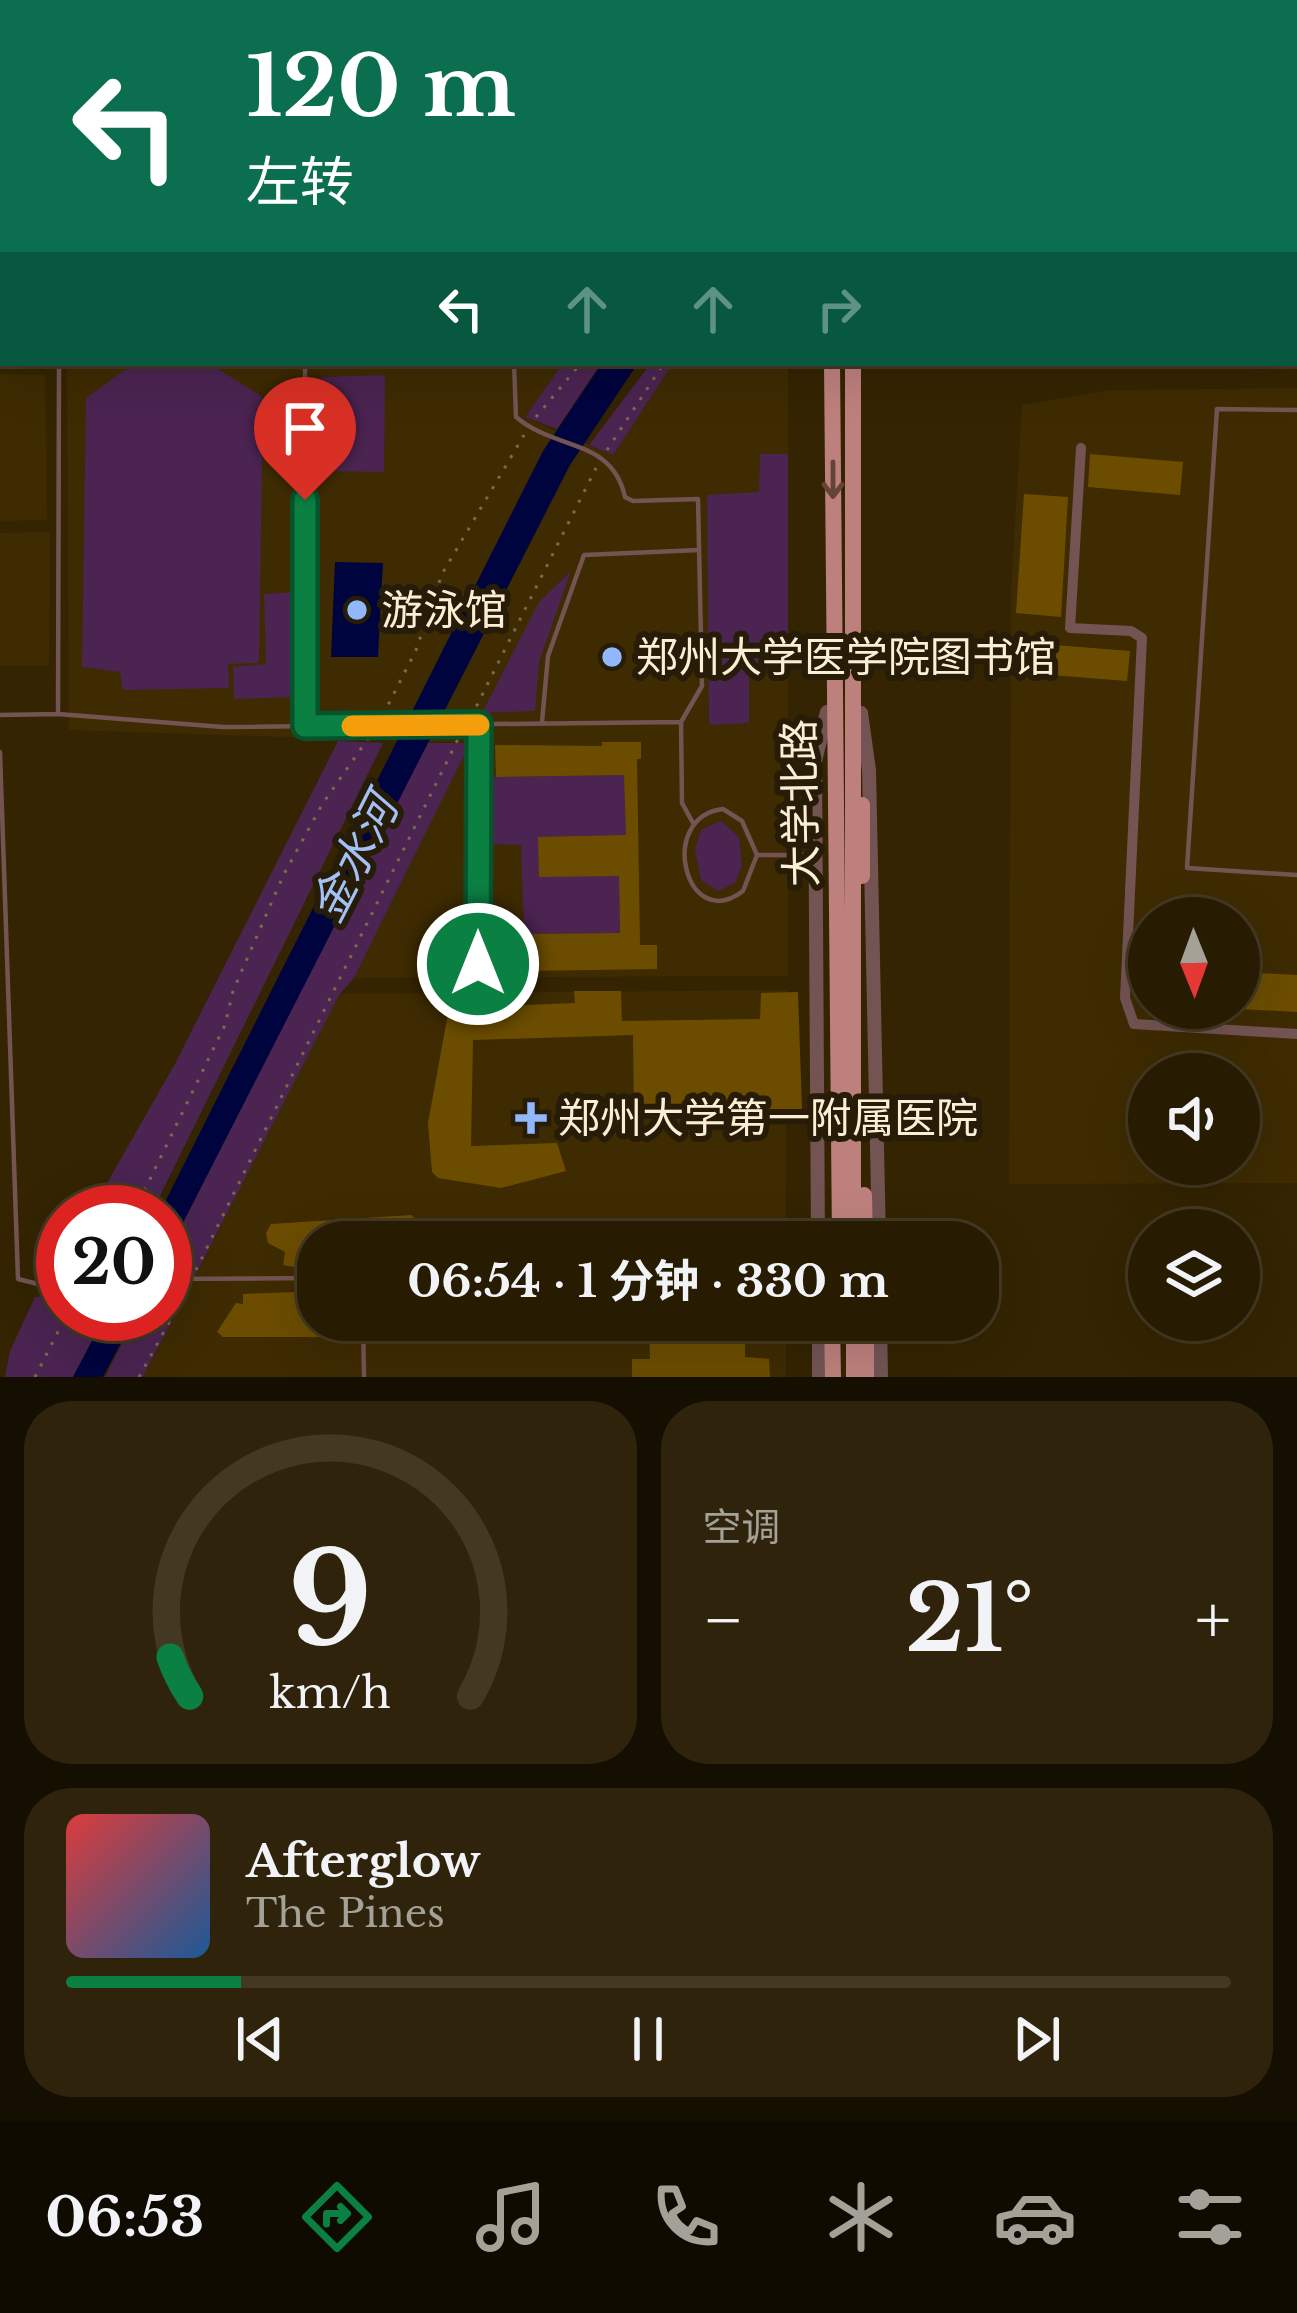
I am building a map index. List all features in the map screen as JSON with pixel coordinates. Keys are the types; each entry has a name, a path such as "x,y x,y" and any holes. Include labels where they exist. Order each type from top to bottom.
{"main road":[{"name":"大学北路","path":"832,366 832,605 844,834 853,1221"},
{"name":"大学北路","path":"840,1221 844,834 853,607 853,366"},
{"path":"831,1221 827,712 832,605"},
{"path":"853,607 861,713 865,1221"},
{"path":"836,1341 837,1377"},
{"path":"854,1341 854,1377"},
{"path":"866,1341 866,1377"}],"street":[{"path":"1082,448 1070,628 1130,631 1142,638 1125,998 1134,1024 1297,1034"},
{"path":"818,1221 815,761 827,712"},
{"path":"861,713 869,770 879,1221"},
{"path":"819,1341 819,1377"},
{"path":"880,1341 881,1377"}],"lane":[{"path":"58,714 59,366"},
{"path":"305,366 305,726"},
{"path":"514,366 516,416 528,427 602,458 616,468 625,496 633,501 698,499 703,686 681,722 682,803 693,823"},
{"path":"1297,410 1217,410 1187,868 1297,875"},
{"path":"542,724 548,656 584,555 699,550"},
{"path":"0,715 58,714 223,727 681,722"},
{"path":"478,964 479,724"},
{"path":"0,752 18,1279 36,1281"},
{"path":"711,810 733,813 742,820 757,855 743,891 728,901 706,901 687,877 685,848 693,823 711,810"},
{"path":"757,855 816,854"},
{"path":"192,1282 297,1279"},
{"path":"363,1341 364,1377"}],"path":[{"path":"147,1185 225,1025 233,991 284,874 323,803 378,726 416,650 442,574 528,427 578,366"},
{"path":"192,1278 379,894 602,458 662,366"},
{"path":"35,1377 53,1341"},
{"path":"139,1377 158,1341"}],"shaded area":[{"path":"67,366 561,366 525,417 612,455 671,366 788,366 788,976 354,978 469,743 69,730"},
{"path":"561,366 599,366 557,429 525,417"},
{"path":"649,366 671,366 613,455 589,445"},
{"path":"215,367 263,397 259,663 228,664 229,688 123,690 120,672 82,667 86,398 125,370"},
{"path":"0,374 45,375 47,520 0,521"},
{"path":"385,375 384,472 320,471 321,377"},
{"path":"1297,388 1297,1183 1260,1183 1260,1053 1128,1053 1128,1184 1009,1184 1011,592 1022,405 1110,390"},
{"path":"760,454 788,454 788,662 749,663 749,723 709,725 707,495 759,492"},
{"path":"50,532 49,666 0,666 0,533"},
{"path":"571,571 539,662 535,711 482,713 539,602"},
{"path":"297,592 297,697 234,699 233,667 266,664 264,594"},
{"path":"338,741 383,743 165,1185 106,1185 176,1062"},
{"path":"426,743 470,743 354,978 339,995 192,1282 192,1205"},
{"path":"624,775 626,835 538,838 619,876 620,933 524,934 521,845 488,844 487,777"},
{"path":"721,821 739,837 742,866 735,883 718,891 701,880 695,850 701,830"},
{"name":"郑州大学第一附属医院","path":"787,990 786,1221 297,1221 297,1341 786,1341 786,1377 143,1377 161,1341 192,1341 192,1281 339,994"},
{"path":"35,1297 36,1341 92,1341 73,1377 5,1377 10,1351"},
{"path":"123,1341 161,1341 143,1377 105,1377"}],"water":[{"name":"金水河","path":"600,366 636,366 570,465 192,1205 192,1185 174,1185 543,451"},
{"name":"游泳馆","path":"335,562 383,563 378,657 331,657"},
{"path":"92,1341 122,1341 103,1377 73,1377"}],"building":[{"path":"1090,454 1183,462 1180,495 1088,487"},
{"path":"1024,494 1068,497 1061,617 1016,613"},
{"path":"1017,642 1130,651 1127,681 1014,672"},
{"path":"602,742 641,742 641,759 637,759 640,945 657,945 657,969 524,971 524,934 620,933 619,876 539,877 538,837 626,835 624,775 496,777 495,745 602,746"},
{"path":"1260,973 1297,975 1297,1012 1260,1010"},
{"path":"574,991 621,991 622,1021 760,1019 761,993 798,992 802,1109 634,1114 633,1035 473,1040 471,1146 557,1143 566,1171 501,1188 438,1178 432,1172 428,1123 449,1008 575,1003"},
{"path":"412,1215 415,1221 318,1221"},
{"path":"297,1222 297,1267 283,1265 285,1252 268,1243 271,1224"},
{"path":"297,1292 297,1337 223,1337 217,1332 236,1303 243,1304 243,1294"},
{"path":"650,1341 745,1341 745,1357 769,1359 770,1377 632,1377 632,1359 650,1359"}],"slow traffic":[{"path":"352,726 479,725"}],"place":[{"name":"游泳馆","path":"357,610"},
{"name":"郑州大学医学院图书馆","path":"612,657"},
{"name":"郑州大学第一附属医院","path":"531,1118"}],"route":[{"path":"305,500 305,726 479,724 478,964"}]}
